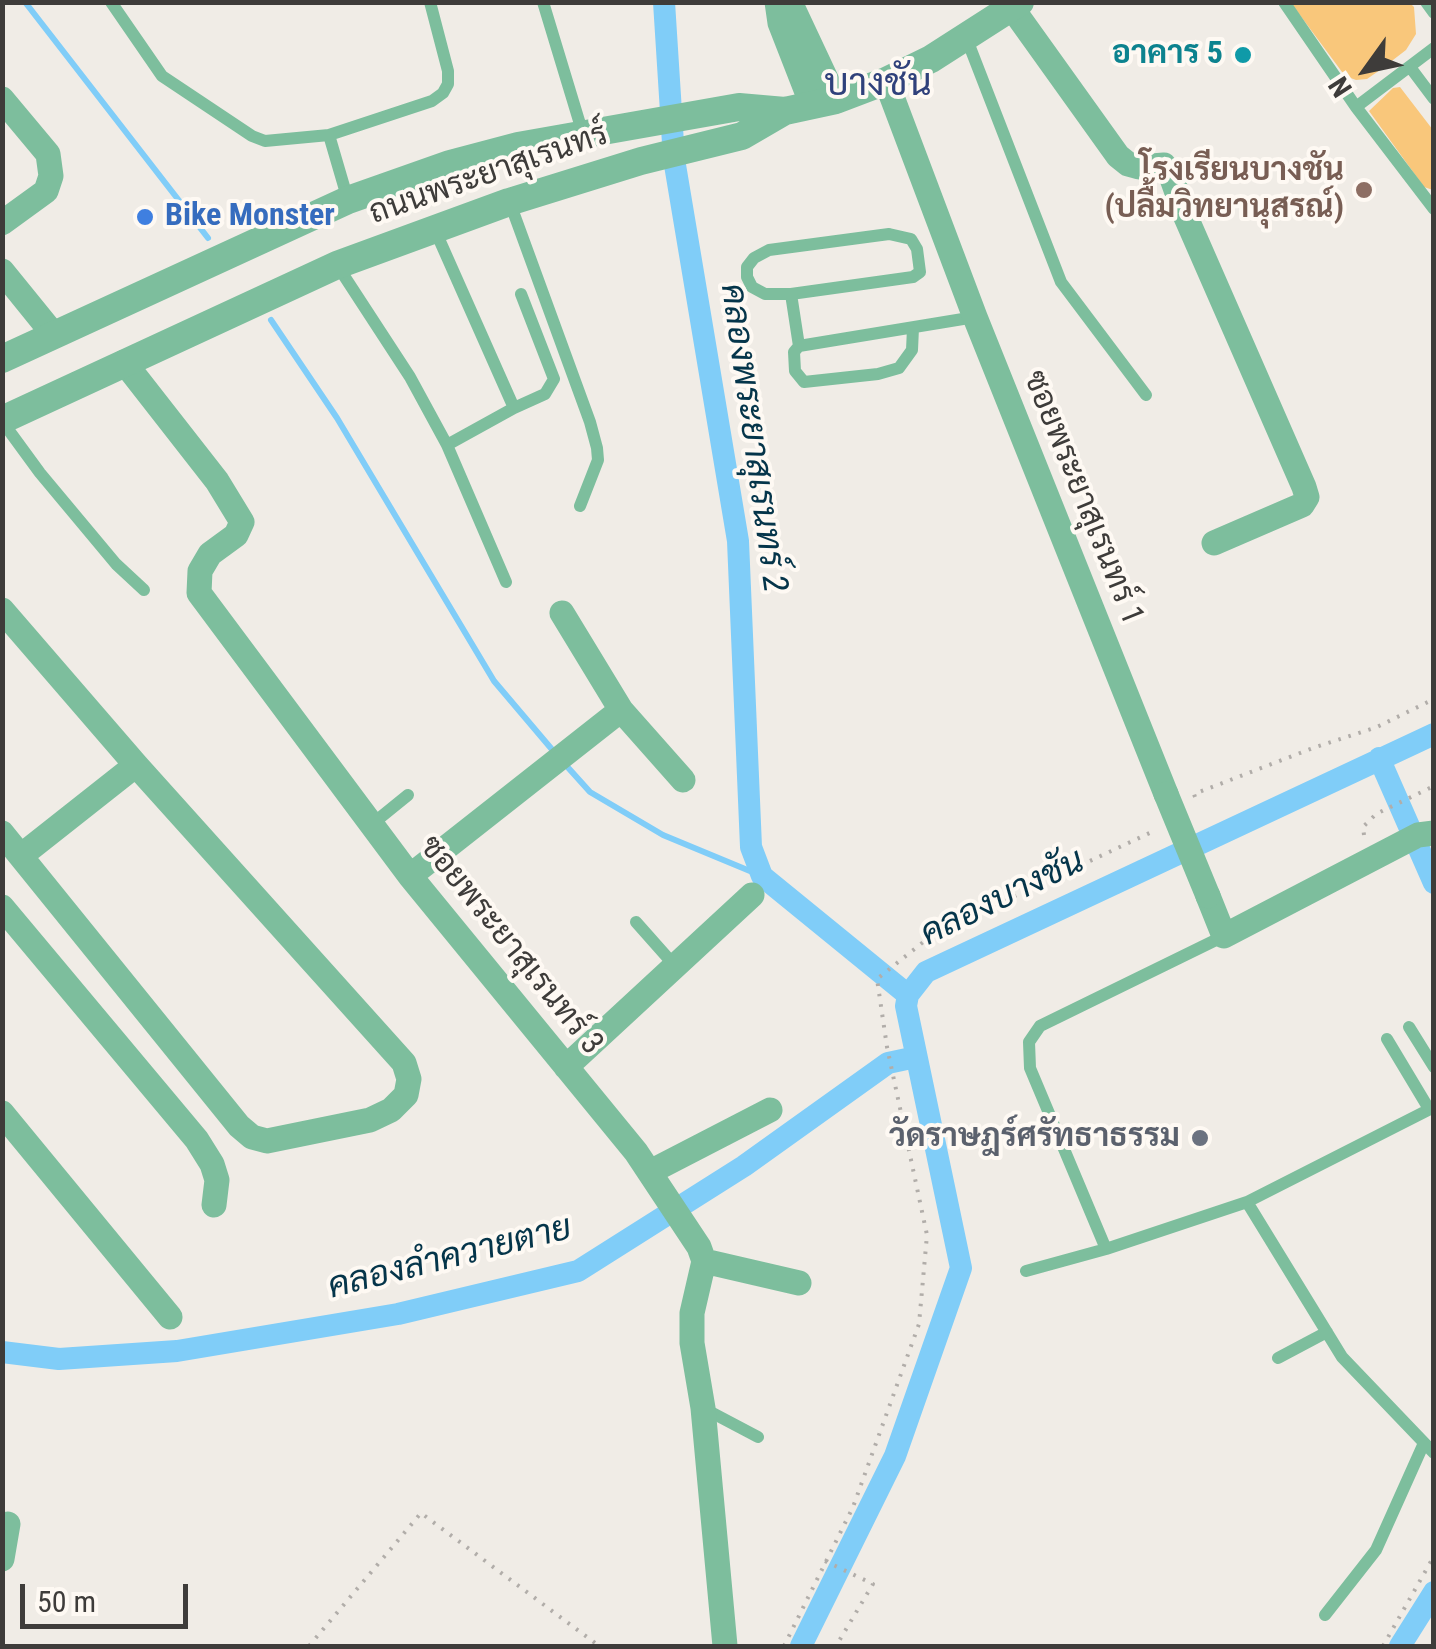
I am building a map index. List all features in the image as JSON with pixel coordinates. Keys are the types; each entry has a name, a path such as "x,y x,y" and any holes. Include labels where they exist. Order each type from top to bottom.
{"street":[{"path":"777,2 780,24 811,105"},
{"path":"790,2 811,105"},
{"name":"ถนนพระยาสุเรนทร์","path":"2,421 337,265 509,202 642,161 742,136 811,105 886,82 1016,5"},
{"path":"1016,5 1118,156 1139,167 1164,165 1170,173 1304,487 1307,498 1302,505 1214,543"},
{"name":"ซอยพระยาสุเรนทร์ 1","path":"886,82 974,317 1224,936"},
{"path":"2,99 48,154 52,176 46,191 2,223"},
{"name":"ถนนพระยาสุเรนทร์","path":"2,359 348,200 450,164 518,146 739,106 811,105"},
{"path":"2,271 54,335"},
{"name":"ซอยพระยาสุเรนทร์ 3","path":"124,362 217,481 242,522 236,535 210,554 200,571 199,593 410,876 654,1177 701,1254"},
{"path":"2,610 404,1062 409,1079 406,1095 391,1110 370,1120 267,1142 252,1137 239,1126 2,833"},
{"path":"562,613 621,710 684,780"},
{"path":"410,876 621,710"},
{"path":"22,855 136,765"},
{"path":"1224,936 1426,834"},
{"path":"566,1067 752,895"},
{"path":"2,907 198,1140 217,1180 214,1204"},
{"path":"654,1177 770,1110"},
{"path":"2,1112 170,1317"},
{"path":"726,1646 703,1408 692,1343 692,1313 701,1254 799,1284"},
{"path":"2,1559 8,1524"}],"lane":[{"path":"111,2 162,76 252,136 266,141 329,135 432,101 443,93 448,71 430,2"},
{"path":"543,2 582,134"},
{"path":"1284,2 1356,108 1434,209"},
{"path":"1426,2 1434,13"},
{"path":"966,37 1061,282 1146,395"},
{"path":"1356,108 1434,48"},
{"path":"1410,67 1434,100"},
{"path":"329,135 348,200"},
{"path":"509,202 597,448 598,460 580,506"},
{"path":"434,228 514,408"},
{"path":"902,235 911,238 921,261 920,272 913,278 792,294 765,294 752,287 746,278 754,258 769,250 902,235"},
{"path":"337,265 410,377 447,445 506,582"},
{"path":"447,445 545,394 554,379 522,294"},
{"path":"792,294 798,346 794,352 794,371 804,382 898,368 912,350 913,328"},
{"path":"798,346 974,317"},
{"path":"2,421 116,564 144,590"},
{"path":"372,825 408,795"},
{"path":"636,922 676,966"},
{"path":"1106,1249 1030,1068 1029,1042 1040,1026 1224,936"},
{"path":"1409,1027 1434,1067"},
{"path":"1026,1271 1248,1202 1431,1108 1387,1039"},
{"path":"1248,1202 1342,1357 1428,1448 1376,1550 1325,1614"},
{"path":"1278,1358 1326,1332"},
{"path":"703,1408 758,1437"}],"path":[{"path":"1382,854 1364,834 1368,820 1434,786"},
{"path":"784,1646 853,1508 919,1324 926,1235 876,979 892,966"},
{"path":"309,1646 421,1513 599,1646"},
{"path":"1382,1646 1434,1556"},
{"path":"826,1561 873,1584 836,1646"}],"shaded area":[{"path":"1291,3 1410,3 1414,7 1416,34 1406,50 1380,70 1367,79 1356,80 1345,76"},
{"path":"1400,87 1433,130 1433,190 1424,187 1369,111 1393,88"}],"waterway":[{"path":"25,2 208,238"},
{"name":"คลองพระยาสุเรนทร์ 2","path":"664,2 674,159 738,541 751,847 762,876 908,995"},
{"path":"271,320 337,418 494,681 555,753"},
{"name":"คลองบางชัน","path":"801,1646 895,1456 961,1268 906,1006 908,995 926,972 1434,734"},
{"path":"1379,758 1434,883"},
{"path":"563,762 590,792 663,835 762,876"},
{"name":"คลองลำควายตาย","path":"2,1352 59,1359 177,1351 398,1314 578,1271 744,1166 888,1063 916,1057"},
{"path":"1400,1646 1434,1592"}],"place":[{"name":"อาคาร 5","path":"1243,55"},
{"name":"โรงเรียนบางชัน (ปลื้มวิทยานุสรณ์)","path":"1364,190"},
{"name":"Bike Monster","path":"145,217"},
{"name":"วัดราษฎร์ศรัทธาธรรม","path":"1200,1138"}],"district":[{"name":"บางชัน","path":"878,85"}]}
